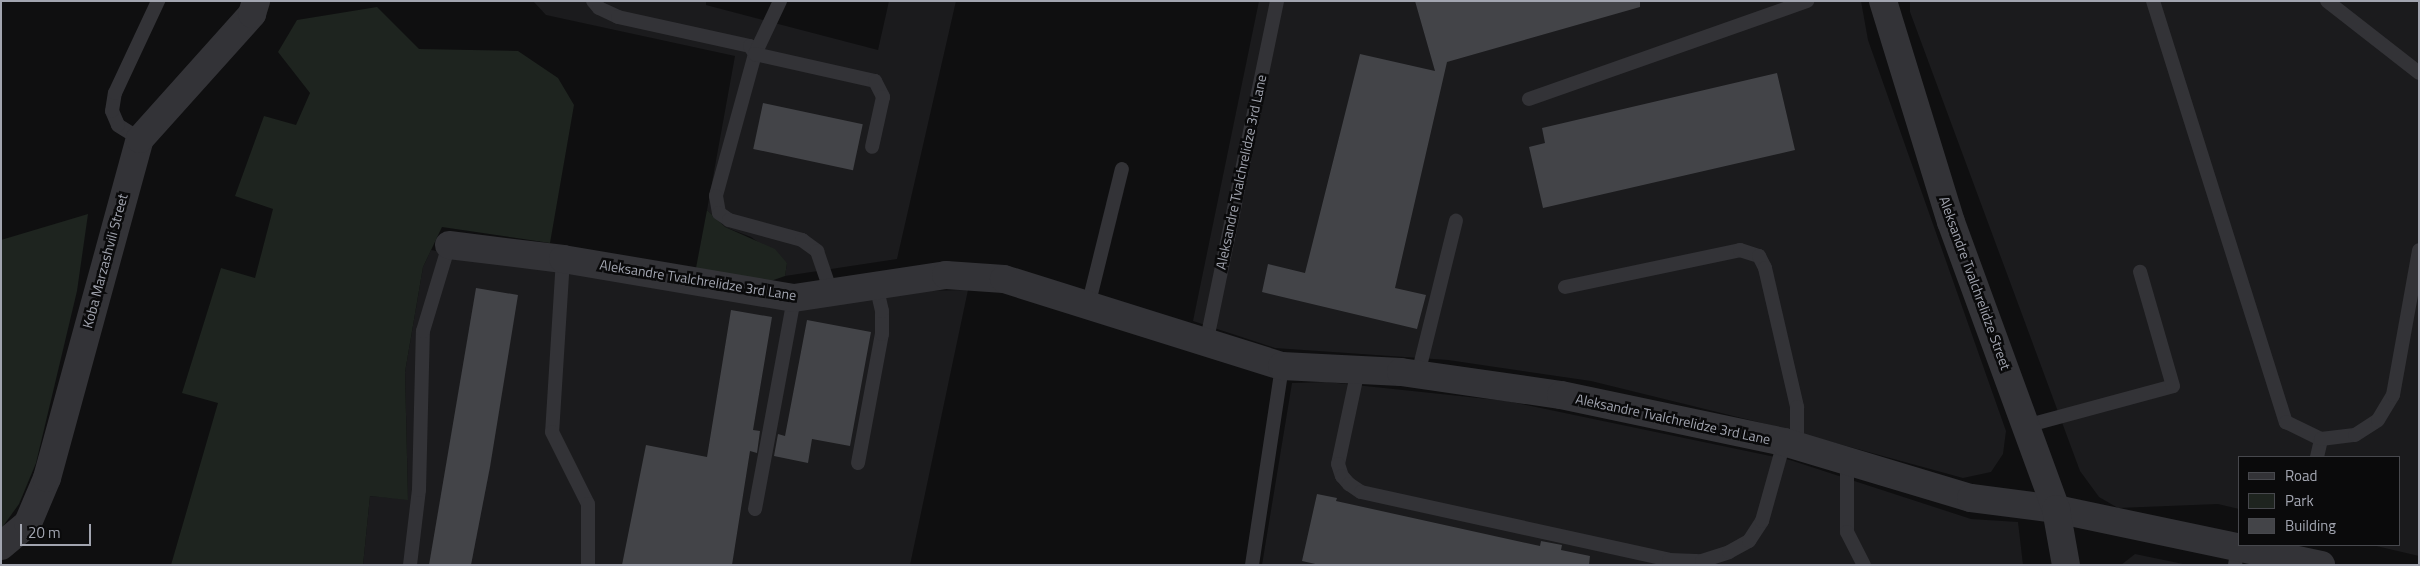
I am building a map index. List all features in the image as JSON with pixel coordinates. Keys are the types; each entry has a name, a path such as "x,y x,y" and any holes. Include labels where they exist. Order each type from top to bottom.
{"street":[{"name":"Koba Marzashvili Street","path":"1,546 28,523 47,478 140,139 252,14 256,1"},
{"name":"Aleksandre Tvalchrelidze Street","path":"1883,1 1951,222 2056,510 2066,565"},
{"name":"Aleksandre Tvalchrelidze 3rd Lane","path":"449,245 563,260 794,298 876,284 946,275 1004,279 1206,344 1282,366 1418,374 1561,395 1790,444 1971,498 2056,510 2237,556 2293,552 2321,565"}],"lane":[{"path":"140,139 118,125 112,111 115,93 158,1"},
{"path":"592,1 599,8 618,18 742,43 750,46 756,54 875,81 883,98 872,147"},
{"path":"780,1 756,54 716,196 719,213 729,220 802,240 817,251 831,292"},
{"path":"1529,99 1807,1"},
{"path":"2153,1 2286,422 2321,439 2355,435 2378,420 2393,395 2419,250"},
{"path":"2327,1 2419,73"},
{"name":"Aleksandre Tvalchrelidze 3rd Lane","path":"1206,344 1276,2"},
{"path":"1088,306 1122,169"},
{"path":"1418,374 1456,221"},
{"path":"410,565 418,490 423,331 449,245"},
{"path":"1358,370 1338,464 1342,476 1349,484 1361,492 1669,560 1702,561 1729,552 1749,541 1762,521 1790,444 1796,407 1765,268 1759,256 1740,250 1565,287"},
{"path":"563,260 552,432 588,504 588,565"},
{"path":"2026,426 2174,386 2140,272"},
{"path":"858,463 882,334 882,311 876,284"},
{"path":"755,509 794,298"},
{"path":"1252,565 1282,366"},
{"path":"2317,456 2321,439"},
{"path":"1847,462 1847,532 1864,565"}],"shaded area":[{"path":"533,1 706,1 706,5 878,50 889,1 956,1 897,259 785,276 787,263 751,237 725,227 707,210 735,56 546,15"},
{"path":"1259,1 1861,1 1868,40 2006,431 2003,454 1991,472 1963,478 1770,425 1591,381 1448,360 1275,348 1193,321"},
{"path":"1910,1 2419,1 2419,556 2376,546 2400,546 2400,456 2238,456 2238,509 2218,504 2118,508 2099,497 2080,471 1910,12"},
{"path":"431,250 770,305 911,291 968,290 910,565 363,565 370,496 408,499 405,372 423,267"},
{"path":"1327,382 1507,401 1790,460 1971,519 2018,522 2023,565 1262,565 1292,383"},
{"path":"2135,554 2188,565 2121,565"}],"green space":[{"path":"377,7 419,49 518,51 558,78 574,105 550,243 442,227 423,267 405,372 408,500 370,496 363,565 171,565 218,403 182,393 221,268 255,278 273,209 235,196 264,116 296,125 310,93 278,52 297,20"},
{"path":"707,210 725,227 775,249 787,263 785,276 768,282 696,268"},
{"path":"88,214 77,291 36,463 19,504 1,529 1,240"}],"building":[{"path":"1415,1 1640,1 1640,7 1447,62 1395,288 1426,295 1417,329 1262,292 1268,264 1305,273 1360,54 1435,71"},
{"path":"1777,73 1795,150 1543,208 1529,147 1545,143 1542,128"},
{"path":"763,103 863,124 853,170 753,149"},
{"path":"476,288 518,295 490,467 471,565 429,565"},
{"path":"731,310 772,317 753,430 760,431 757,453 750,451 732,565 622,565 646,445 707,457"},
{"path":"807,320 871,332 850,446 812,439 808,463 774,456 778,434 785,436"},
{"path":"1317,494 1337,498 1336,501 1540,546 1541,541 1562,545 1561,550 1590,556 1589,565 1320,565 1302,561"}]}
